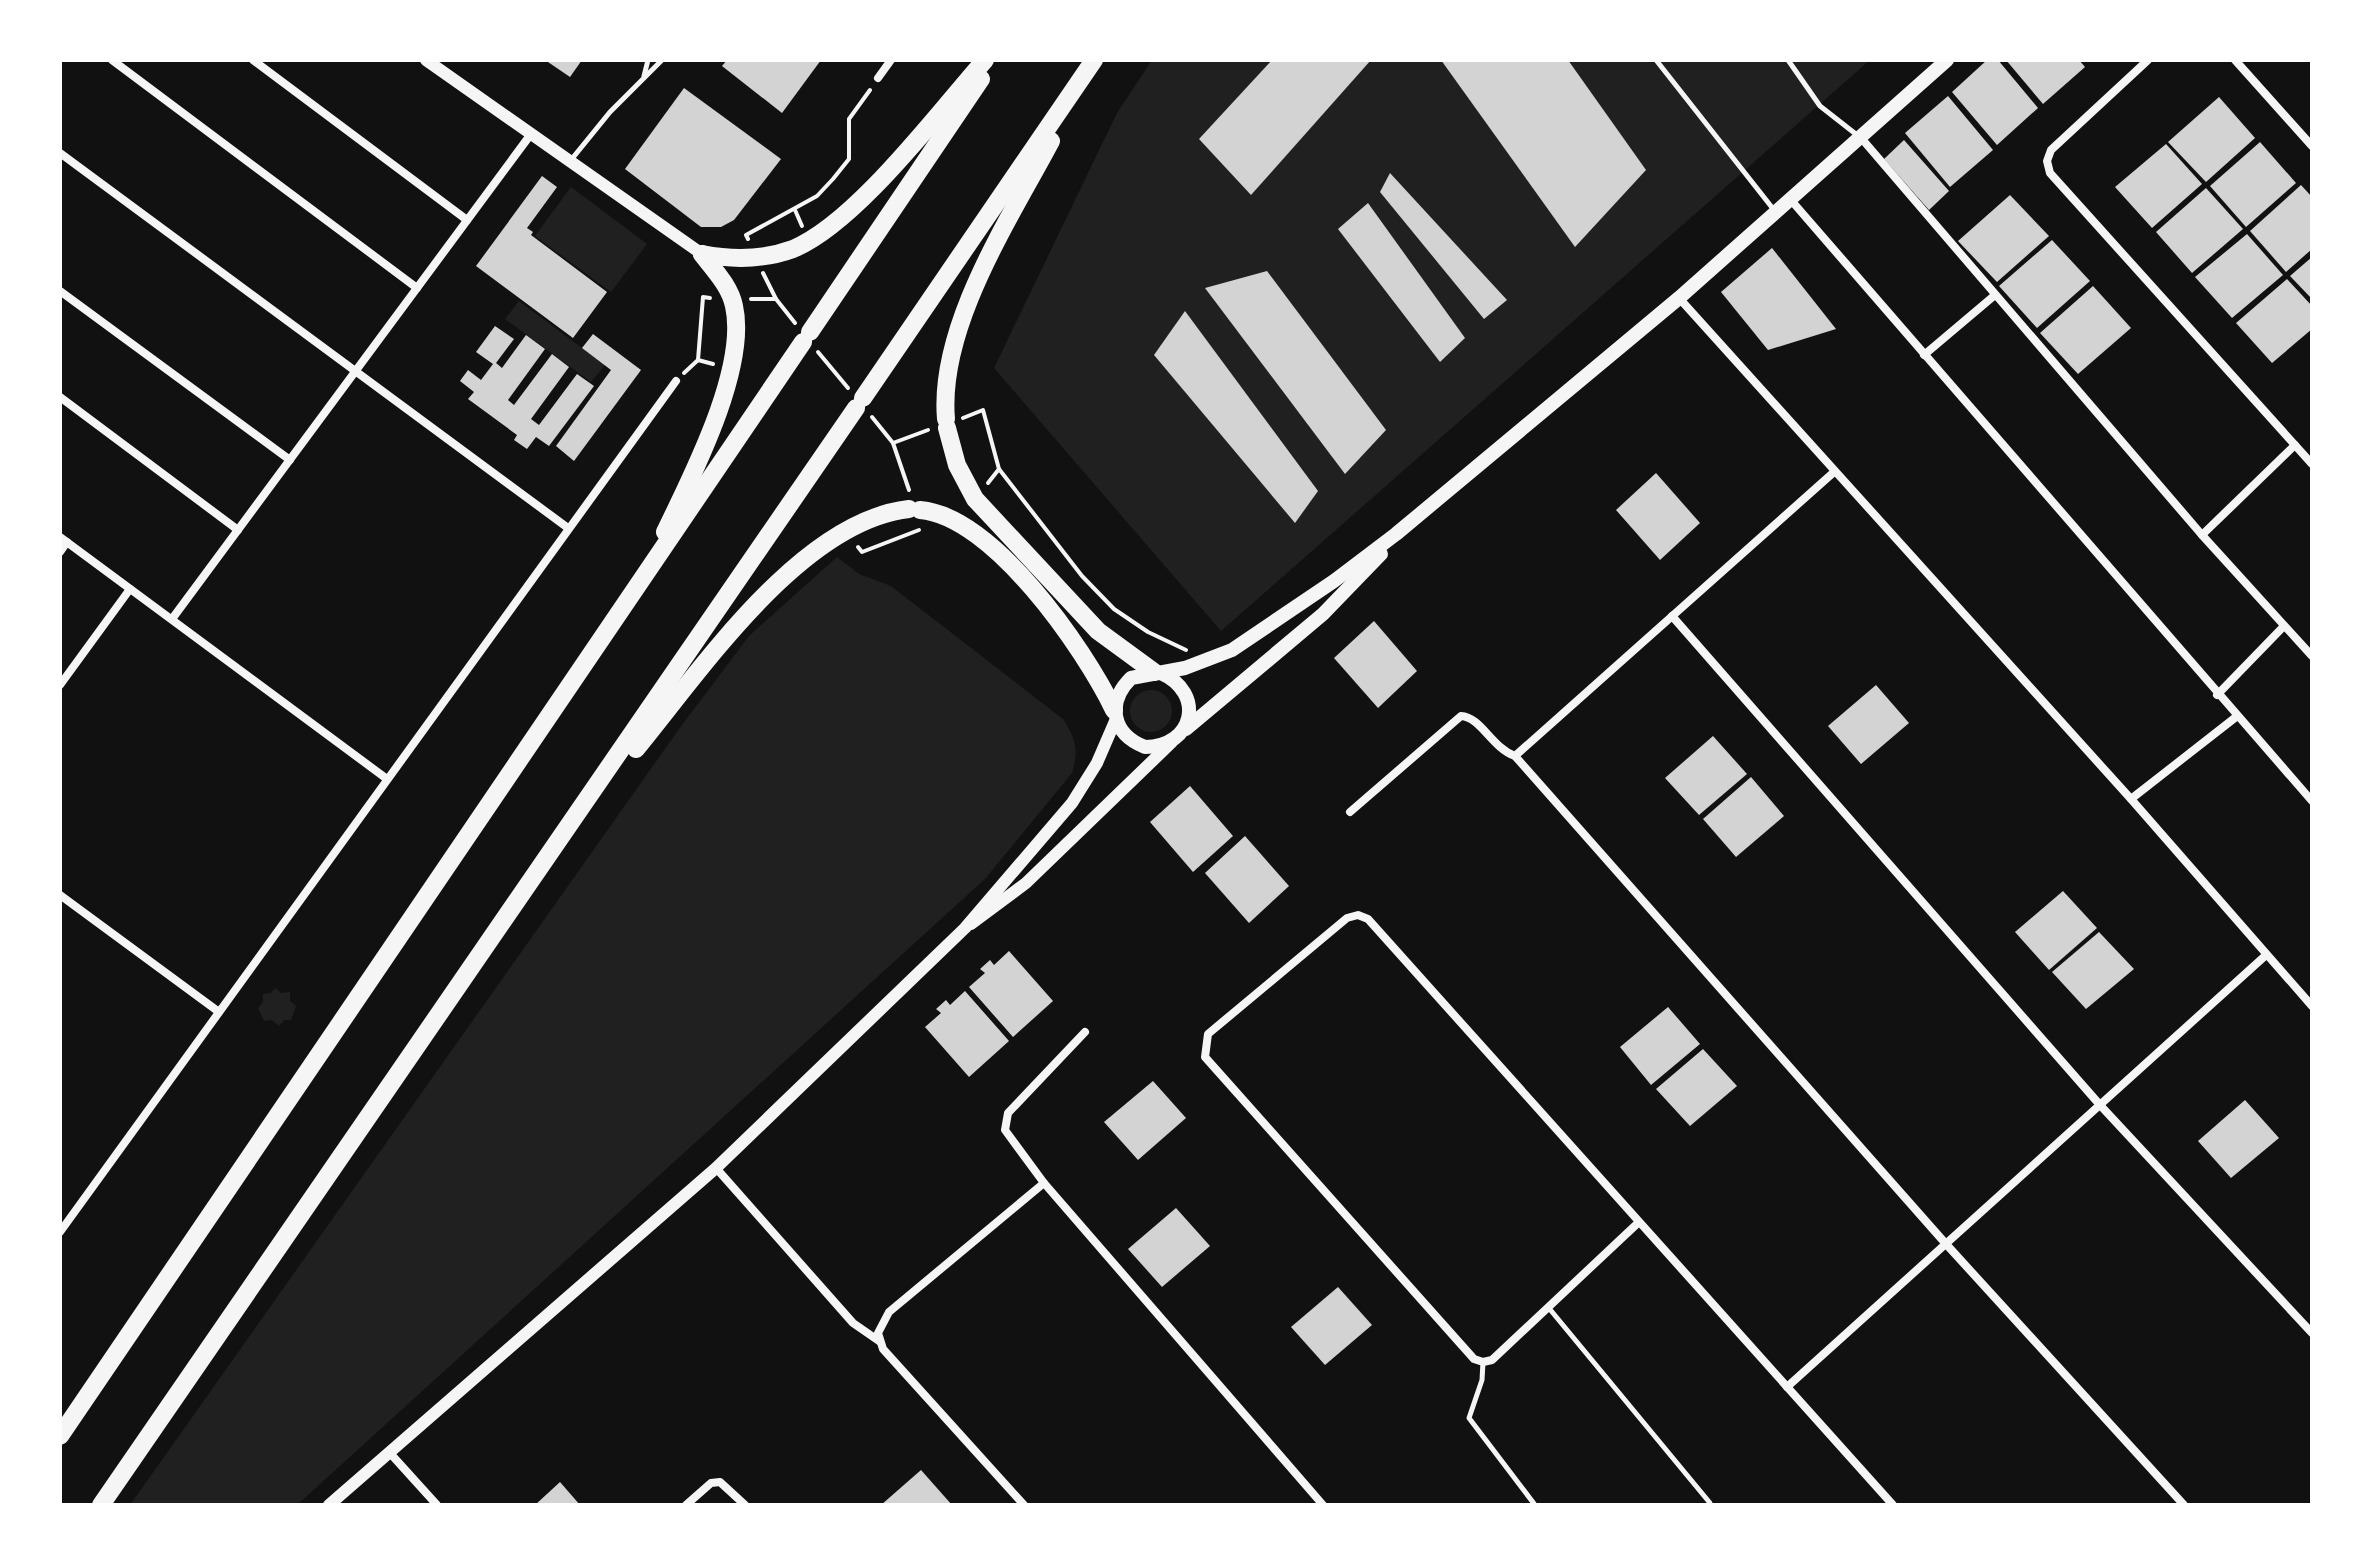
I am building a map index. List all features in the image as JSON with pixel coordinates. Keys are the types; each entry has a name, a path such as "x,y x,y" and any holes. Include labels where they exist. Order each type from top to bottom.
{"highway":[{"path":"702,254 734,260 772,255 808,241 882,178 985,60"},
{"path":"60,1436 625,608 994,60"},
{"path":"101,1505 561,841 1092,62"},
{"path":"1092,62 993,251 974,294 948,369 946,424 957,465 975,499 1098,631 1158,672"},
{"path":"625,608 699,461 730,369 737,328 734,303 722,279 702,254"},
{"path":"561,841 737,625 770,590 816,551 864,519 916,512 952,517 984,538 1063,626 1115,714"}],"main road":[{"path":"1396,534 1323,614 1177,737 1145,747 1121,732 1115,714 1116,697 1131,678 1209,660 1254,638 1396,534 1679,298 1862,139 1947,60"},
{"path":"1158,672 1174,679 1184,690 1189,719 1177,737"}],"street":[{"path":"112,60 417,288"},
{"path":"253,60 467,220"},
{"path":"426,60 702,254"},
{"path":"878,78 891,60"},
{"path":"2148,60 2051,150 2047,161 2050,173 2311,461"},
{"path":"2235,60 2312,146"},
{"path":"172,619 531,134"},
{"path":"1862,139 2202,535 2312,656"},
{"path":"60,153 568,528"},
{"path":"1790,199 2312,801"},
{"path":"60,291 290,460"},
{"path":"1924,355 1995,295"},
{"path":"1679,298 2131,799 2265,956 2312,1006"},
{"path":"60,1232 676,381"},
{"path":"60,397 238,530"},
{"path":"2202,535 2295,445"},
{"path":"1515,756 1834,472"},
{"path":"60,552 64,540 387,779"},
{"path":"60,685 130,589"},
{"path":"1672,616 2100,1105 2312,1333"},
{"path":"2217,695 2284,626"},
{"path":"329,1505 716,1168 965,928 1072,803 1097,763 1115,714"},
{"path":"1350,812 1461,716 1474,720 1498,749 1515,756 1946,1244 2184,1505"},
{"path":"2131,799 2236,717"},
{"path":"965,928 1026,883 1177,737"},
{"path":"60,895 219,1012"},
{"path":"1639,1222 1492,1360 1483,1362 1474,1359 1205,1057 1208,1034 1347,918 1358,915 1368,919 1893,1505"},
{"path":"1787,1387 2265,956"},
{"path":"1085,1032 1004,1122 1009,1137 1044,1183 1323,1505"},
{"path":"716,1168 853,1323 879,1341 1024,1505"},
{"path":"879,1341 879,1325 889,1312 1044,1183"},
{"path":"389,1452 437,1505"},
{"path":"686,1505 711,1483 720,1482 745,1505"}],"lane":[{"path":"644,77 648,60"},
{"path":"570,162 610,112 662,60"},
{"path":"1656,60 1776,212"},
{"path":"1788,60 1820,106 1862,139"},
{"path":"1548,1307 1710,1503"},
{"path":"1483,1362 1482,1380 1469,1418 1535,1505"}],"path":[{"path":"746,235 817,196 833,179 849,159 849,119 878,78"},
{"path":"676,381 698,360 703,297 718,298"},
{"path":"747,299 776,299 893,443 916,512 862,552"},
{"path":"698,360 730,369"},
{"path":"893,443 983,410 999,469 1082,576 1114,609 1148,632 1209,660"}],"shaded area":[{"path":"1152,60 1870,60 1221,631 994,368 1117,113"},
{"path":"571,187 647,244 611,292 535,236"},
{"path":"519,301 605,365 591,382 505,319"},
{"path":"837,557 859,574 891,586 1063,719 1075,745 1072,773 985,879 297,1505 130,1505 679,729 749,636"},
{"path":"1151,690 1166,696 1172,711 1166,726 1151,732 1136,726 1130,711 1136,696"},
{"path":"275,988 281,993 290,992 290,1001 296,1006 291,1020 284,1020 279,1026 272,1020 264,1021 258,1008 263,1002 263,994 271,993"}],"building":[{"path":"545,60 582,60 570,77"},
{"path":"727,60 821,60 782,113 722,66"},
{"path":"1272,60 1371,60 1251,195 1199,139"},
{"path":"1441,60 1568,60 1646,170 1575,247"},
{"path":"1987,60 1998,60 2038,108 1997,145 1952,92"},
{"path":"2006,60 2079,60 2085,67 2043,104"},
{"path":"684,88 781,159 734,220 721,227 701,227 625,169"},
{"path":"1948,96 1993,150 1950,187 1905,133"},
{"path":"2219,97 2255,138 2206,182 2168,142"},
{"path":"1904,140 1949,191 1929,210 1884,159"},
{"path":"2260,142 2296,183 2246,227 2210,186"},
{"path":"2166,144 2202,184 2152,228 2115,187"},
{"path":"1390,173 1507,300 1484,319 1380,192"},
{"path":"542,176 557,187 527,228 533,232 531,235 607,292 573,338 476,266"},
{"path":"2301,185 2312,197 2312,249 2286,272 2250,231"},
{"path":"2206,188 2243,229 2192,273 2156,232"},
{"path":"2010,195 2049,236 1997,282 1958,241"},
{"path":"1368,203 1465,338 1440,362 1338,229"},
{"path":"2247,234 2283,275 2232,318 2195,277"},
{"path":"2052,240 2090,281 2037,328 1999,286"},
{"path":"1772,248 1836,329 1768,350 1721,292"},
{"path":"2312,257 2312,299 2290,276"},
{"path":"1267,271 1386,430 1345,474 1205,288"},
{"path":"2287,279 2312,306 2312,329 2272,363 2236,323"},
{"path":"2093,286 2131,328 2078,374 2040,333"},
{"path":"1185,311 1318,491 1295,523 1154,355"},
{"path":"495,326 514,339 496,363 502,368 526,335 545,349 508,400 514,405 552,354 569,367 531,419 539,425 577,374 594,386 549,446 536,437 527,449 514,440 517,435 468,399 474,392 460,381 468,370 481,380 493,364 476,352"},
{"path":"593,334 641,370 574,461 556,446 611,370 582,348"},
{"path":"1656,473 1700,523 1660,560 1616,510"},
{"path":"1374,621 1417,671 1378,708 1334,658"},
{"path":"1876,685 1909,723 1861,764 1828,726"},
{"path":"1713,736 1747,774 1699,815 1665,778"},
{"path":"1751,777 1784,816 1736,857 1703,819"},
{"path":"1190,786 1233,836 1193,872 1150,822"},
{"path":"1245,836 1289,886 1249,923 1205,873"},
{"path":"2063,891 2097,928 2049,970 2015,932"},
{"path":"2099,932 2134,969 2086,1009 2052,972"},
{"path":"1009,951 1053,1001 1013,1037 969,987 985,973 980,969 990,960 994,965"},
{"path":"965,991 1009,1041 969,1077 925,1027 941,1013 936,1009 946,1000 950,1005"},
{"path":"1668,1007 1700,1044 1651,1085 1620,1047"},
{"path":"1703,1049 1737,1086 1690,1126 1656,1089"},
{"path":"1153,1081 1186,1118 1138,1160 1104,1122"},
{"path":"2245,1100 2279,1138 2231,1178 2198,1141"},
{"path":"1176,1208 1210,1246 1162,1287 1128,1249"},
{"path":"1338,1287 1372,1325 1325,1365 1291,1327"},
{"path":"921,1470 952,1505 881,1505"},
{"path":"560,1482 580,1505 535,1505"}]}
